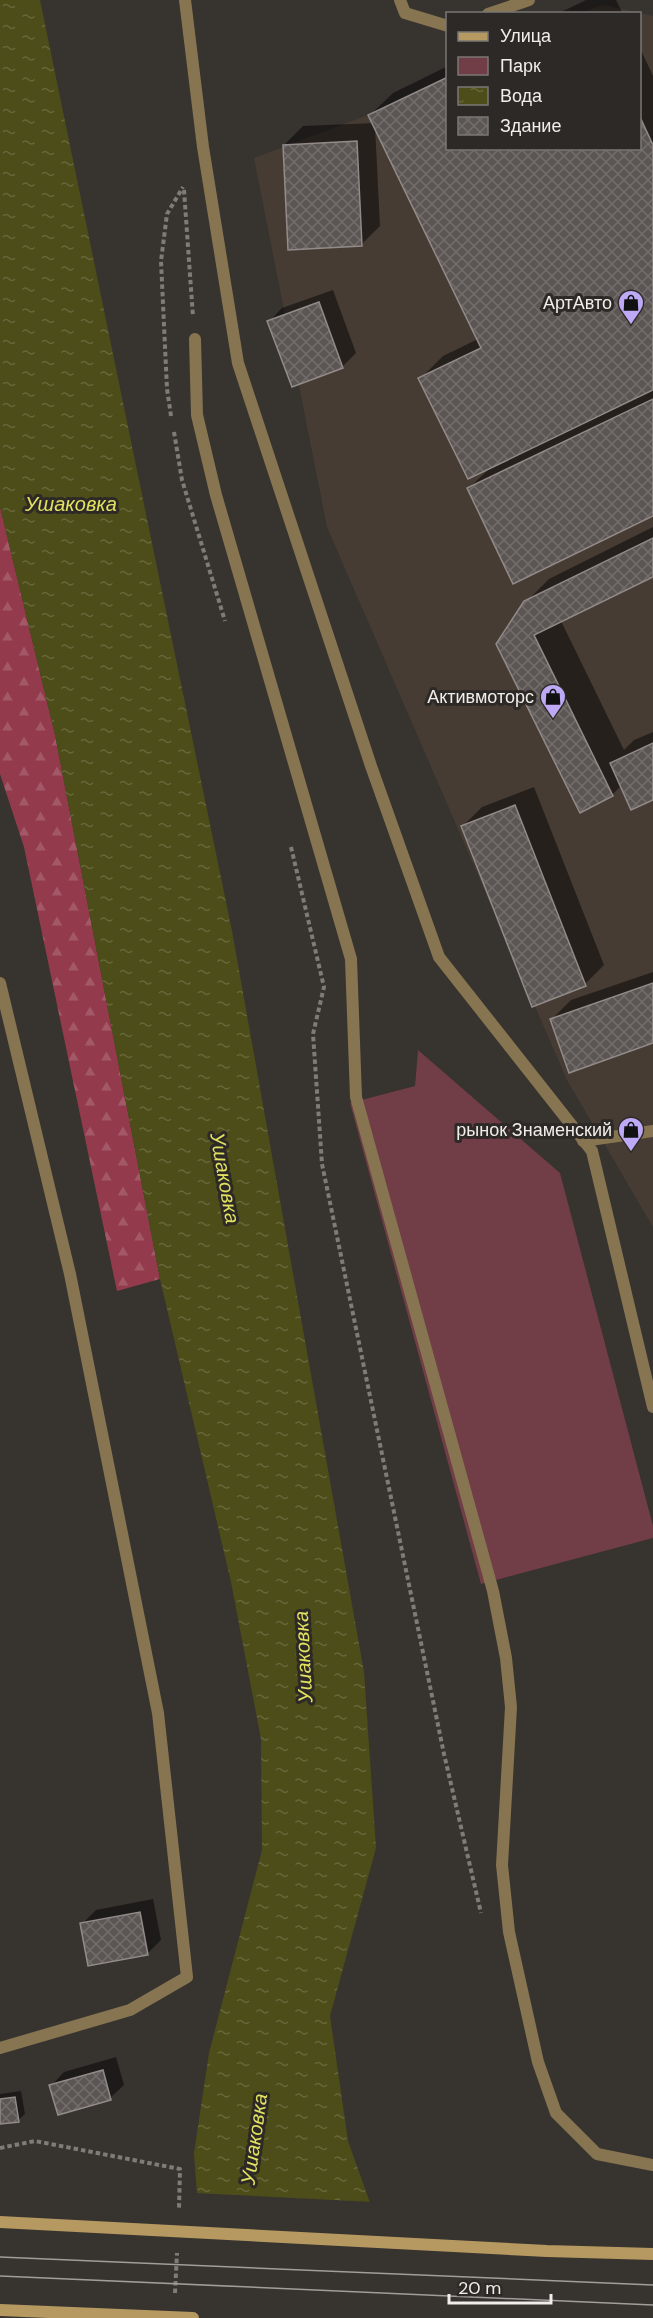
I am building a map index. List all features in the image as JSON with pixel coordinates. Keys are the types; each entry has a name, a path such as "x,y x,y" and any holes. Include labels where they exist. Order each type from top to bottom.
{"main road":[{"path":"0,2222 547,2251 653,2254"},
{"path":"0,2310 193,2318"}],"street":[{"path":"185,0 203,147 238,363 371,766 439,957 592,1151 653,1407"},
{"path":"400,0 405,13 446,26"},
{"path":"494,12 529,0"},
{"path":"195,339 197,416 216,495 351,959 357,1097 493,1591 506,1658 511,1707 501,1864 509,1932 538,2062 556,2113 597,2154 653,2165"},
{"path":"0,983 70,1274 158,1713 186,1977 130,2010 0,2048"},
{"path":"583,1141 653,1131"}],"path":[{"path":"195,339 183,187 167,214 161,261 167,389 182,480 227,628"},
{"path":"290,843 324,987 313,1034 322,1164 444,1754 481,1915"},
{"path":"0,2148 35,2140 180,2169 178,2215"},
{"path":"175,2295 177,2249"}],"shaded area":[{"path":"604,5 635,12 583,12"},
{"path":"641,13 653,16 653,1227 567,1080 327,527 254,158 368,115 446,77 446,150 641,150"}],"green space":[{"path":"0,507 55,735 160,1279 117,1291 24,847 0,774"},
{"path":"418,1050 560,1173 653,1526 653,1538 481,1584 350,1103 415,1086"}],"water":[{"name":"Ушаковка","path":"0,0 40,0 232,931 364,1672 376,1848 330,2016 348,2141 411,2318 206,2318 194,2153 209,2053 262,1850 261,1739 231,1582 160,1279 55,735 0,507"}],"pier":[{"name":"Ушаковка","path":"194,2193 373,2202 414,2318 203,2318"}],"building":[{"path":"446,78 446,150 641,150 641,119 653,145 653,390 468,479 418,378 481,348 368,115"},
{"path":"357,141 362,246 288,250 283,145"},
{"path":"319,302 343,368 292,387 267,321"},
{"path":"653,399 653,516 513,584 467,488"},
{"path":"653,538 653,577 534,635 613,796 580,813 496,644 524,601"},
{"path":"653,743 653,800 631,810 610,763"},
{"path":"515,805 586,986 532,1007 461,826"},
{"path":"653,983 653,1043 569,1073 550,1019"},
{"path":"140,1912 148,1955 88,1966 80,1923"},
{"path":"103,2070 111,2100 58,2115 49,2085"},
{"path":"15,2097 19,2122 0,2124 0,2099"}],"tram line":[{"path":"0,2257 653,2285"},
{"path":"0,2276 653,2305"}],"place":[{"name":"АртАвто","path":"631,326"},
{"name":"Активмоторс","path":"553,720"},
{"name":"рынок Знаменский","path":"631,1153"}]}
